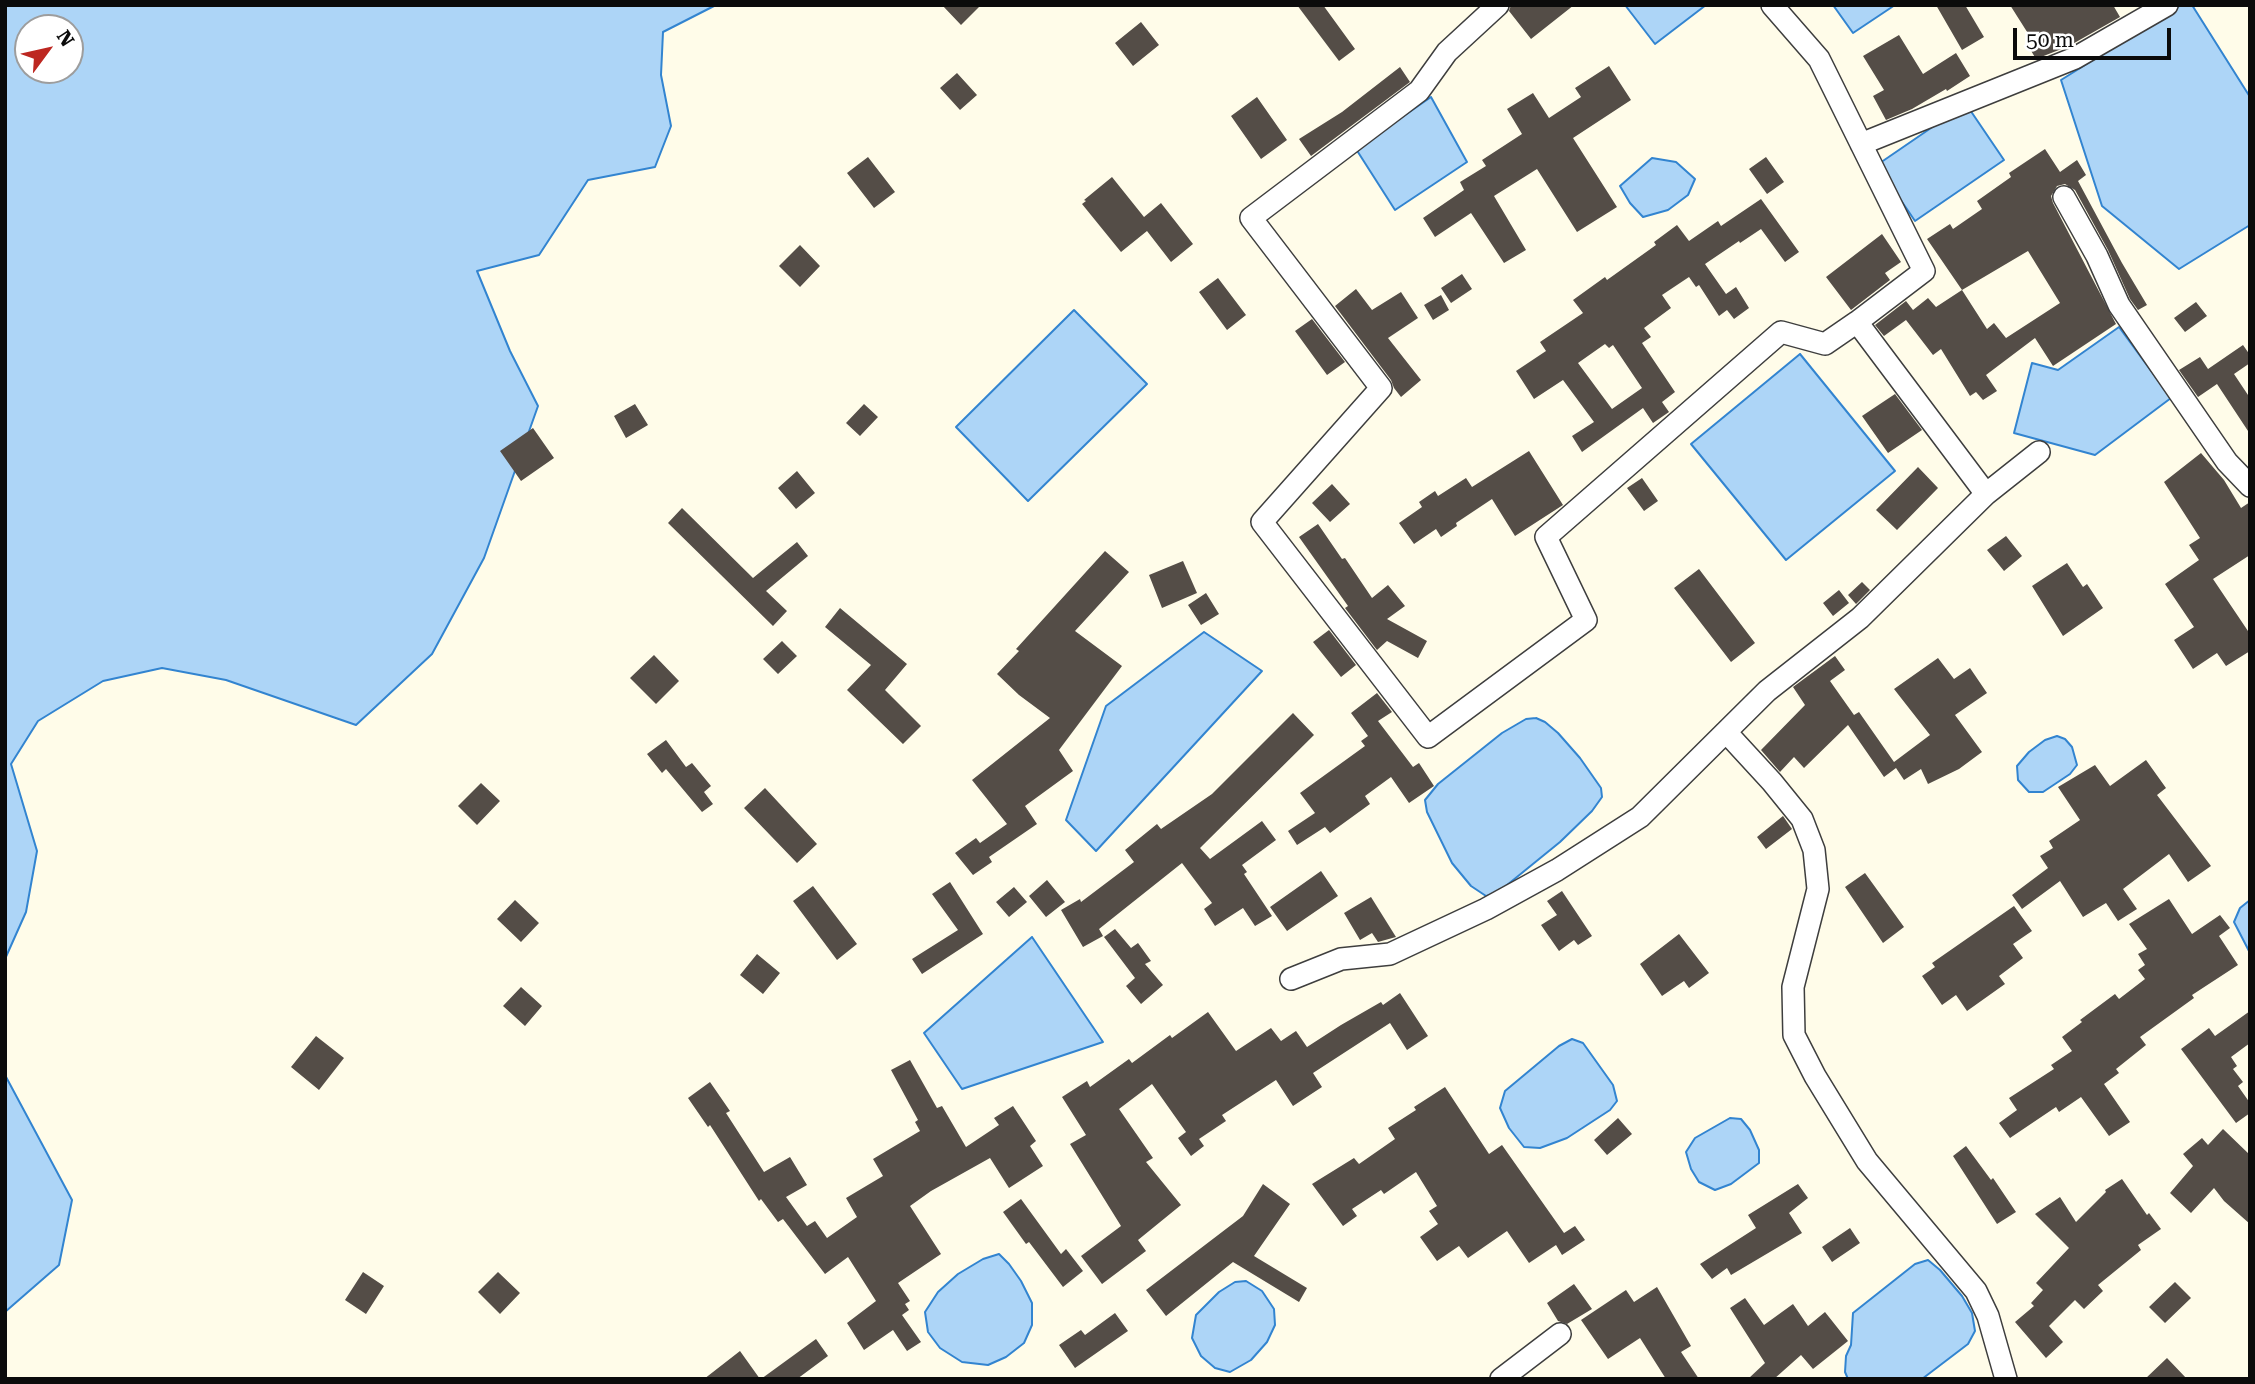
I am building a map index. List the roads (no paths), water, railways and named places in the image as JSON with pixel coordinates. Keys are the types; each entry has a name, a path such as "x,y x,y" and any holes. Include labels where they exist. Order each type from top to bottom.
{"street":[{"path":"1498,5 1447,52 1419,91 1251,218 1381,388 1262,522 1428,737 1586,620 1546,537 1781,332 1825,344 1924,271 1819,59 1772,5"},
{"path":"1861,144 2075,58 2167,5"},
{"path":"2064,197 2097,256 2119,305 2227,462 2250,486"},
{"path":"1857,322 1986,494"},
{"path":"1291,979 1341,959 1390,954 1486,909 1557,870 1640,817 1767,691 1860,618 1986,494 2039,452"},
{"path":"1727,732 1802,819 1814,850 1818,889 1793,986 1794,1035 1815,1076 1867,1161 1976,1292 1987,1316 2006,1379"},
{"path":"1501,1379 1560,1334"}],"water":[{"path":"5,5 716,5 663,32 661,75 671,126 655,167 588,180 539,255 477,271 510,351 538,406 484,558 432,654 356,725 226,680 162,668 103,681 38,721 11,764 37,851 26,912 5,959"},
{"path":"1625,5 1706,5 1655,44"},
{"path":"1833,5 1895,5 1853,33"},
{"path":"2181,5 2192,5 2250,97 2250,225 2179,269 2102,206 2061,80"},
{"path":"1431,97 1467,162 1395,210 1356,149"},
{"path":"1966,104 2004,160 1915,221 1877,165"},
{"path":"1652,158 1676,162 1695,179 1688,195 1668,210 1643,217 1620,186"},
{"path":"1074,310 1147,384 1028,501 956,427"},
{"path":"2119,327 2171,398 2095,455 2014,433 2032,363 2058,370"},
{"path":"1800,354 1895,471 1786,560 1691,444"},
{"path":"1204,632 1262,671 1096,851 1066,820 1106,706"},
{"path":"1536,718 1558,733 1580,758 1601,788 1602,797 1592,811 1560,842 1496,894 1486,896 1471,886 1452,863 1427,812 1425,800 1438,784 1502,733 1526,719"},
{"path":"2057,736 2065,739 2072,747 2077,765 2070,774 2043,792 2029,792 2018,780 2017,766 2045,740"},
{"path":"2250,900 2250,953 2234,922 2240,908"},
{"path":"1032,937 1103,1042 962,1089 924,1033"},
{"path":"1572,1039 1583,1043 1613,1085 1617,1101 1610,1110 1567,1138 1540,1148 1524,1147 1509,1128 1500,1108 1505,1091 1559,1046"},
{"path":"5,1075 72,1200 59,1265 5,1312"},
{"path":"1730,1118 1741,1119 1750,1130 1759,1150 1759,1163 1731,1184 1715,1190 1699,1182 1691,1169 1686,1152 1695,1138"},
{"path":"999,1254 1021,1281 1032,1303 1032,1325 1024,1343 1006,1357 988,1365 962,1362 940,1348 928,1332 925,1312 938,1292 958,1274 983,1259"},
{"path":"1928,1260 1962,1296 1972,1313 1975,1331 1968,1344 1922,1379 1848,1379 1845,1372 1846,1356 1851,1345 1853,1313 1915,1264"},
{"path":"1246,1281 1262,1291 1274,1309 1275,1325 1267,1342 1251,1360 1230,1372 1215,1368 1201,1356 1192,1338 1196,1315 1219,1292 1235,1282"}]}
